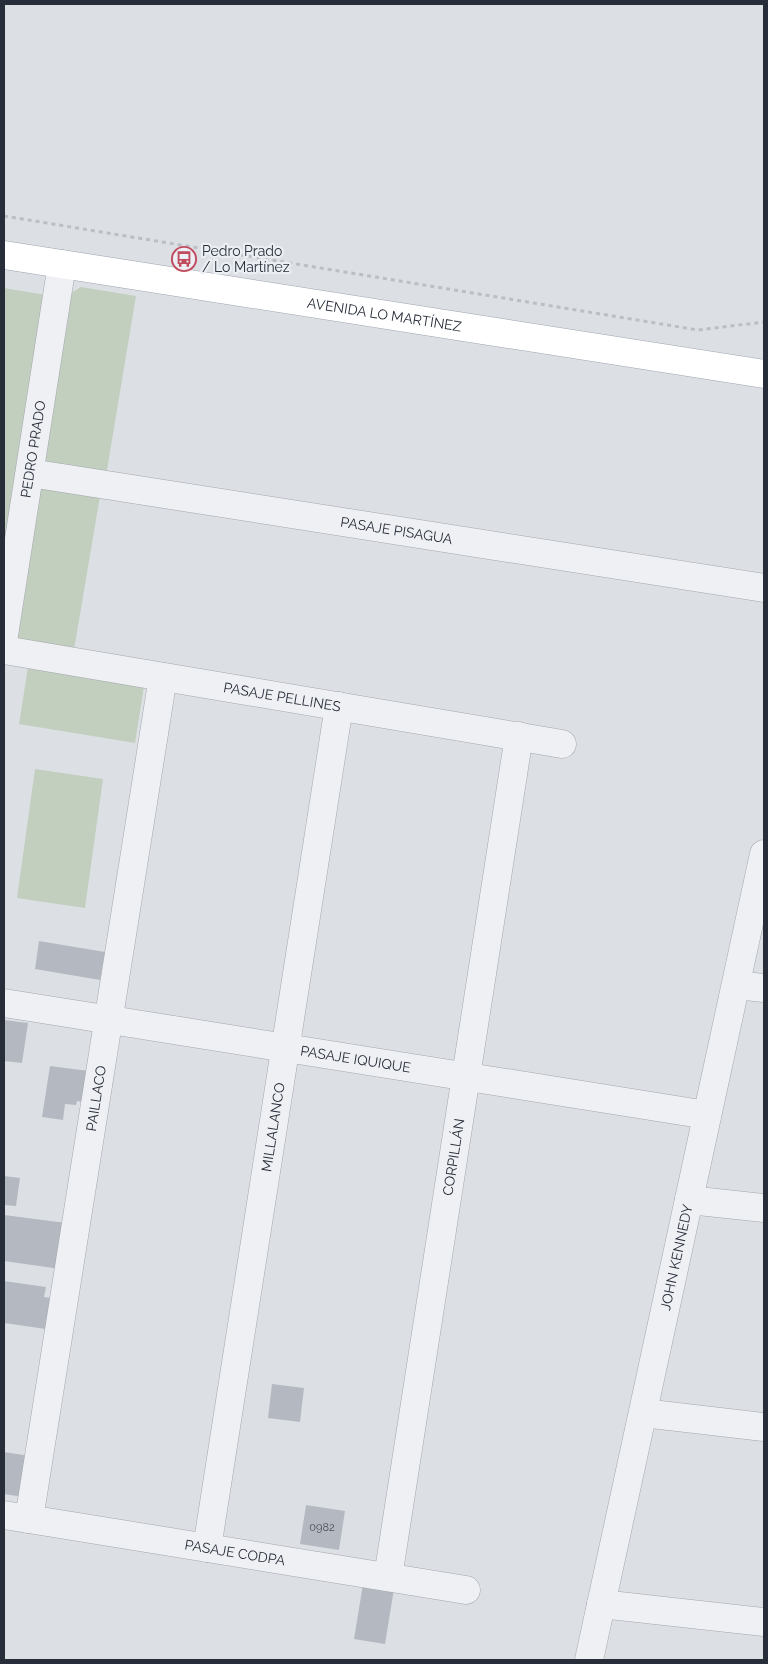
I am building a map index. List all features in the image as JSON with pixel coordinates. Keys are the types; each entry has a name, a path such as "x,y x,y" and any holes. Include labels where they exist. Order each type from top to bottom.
{"main road":[{"name":"AVENIDA LO MARTÍNEZ","path":"4,255 764,374"}],"street":[{"name":"PEDRO PRADO","path":"4,633 62,264"},
{"name":"PASAJE PISAGUA","path":"30,473 764,588"},
{"name":"PASAJE PELLINES","path":"4,633 163,676 562,744"},
{"name":"PAILLACO","path":"16,1517 108,1019 163,676"},
{"name":"MILLALANCO","path":"207,1548 339,706"},
{"name":"CORPILLÁN","path":"388,1577 519,736"},
{"name":"JOHN KENNEDY","path":"589,1660 764,854"},
{"path":"736,985 764,988"},
{"name":"PASAJE IQUIQUE","path":"4,1003 708,1114"},
{"path":"689,1200 764,1208"},
{"path":"643,1413 764,1426"},
{"name":"PASAJE CODPA","path":"16,1517 466,1590"},
{"path":"601,1604 764,1622"}],"path":[{"path":"4,216 698,330 764,322"}],"green space":[{"path":"81,287 136,296 106,476 38,465 66,296"},
{"path":"4,288 46,295 4,591"},
{"path":"40,486 100,496 74,650 14,640"},
{"path":"28,667 144,686 135,743 19,724"},
{"path":"35,769 103,779 85,908 17,898"}],"building":[{"path":"39,941 105,952 100,980 35,969"},
{"path":"4,1020 28,1023 22,1063 4,1061"},
{"path":"50,1066 89,1071 84,1102 77,1101 76,1105 65,1104 63,1120 42,1117"},
{"path":"4,1176 20,1178 16,1206 4,1205"},
{"path":"4,1215 66,1223 60,1269 4,1261"},
{"path":"4,1281 46,1287 44,1297 51,1298 46,1329 4,1323"},
{"path":"272,1384 304,1388 300,1422 268,1418"},
{"path":"4,1452 30,1456 24,1497 4,1494"},
{"path":"306,1505 345,1511 339,1550 300,1544"},
{"path":"363,1584 394,1589 385,1644 354,1639"}],"place":[{"name":"Pedro Prado / Lo Martínez","path":"184,259"}]}
